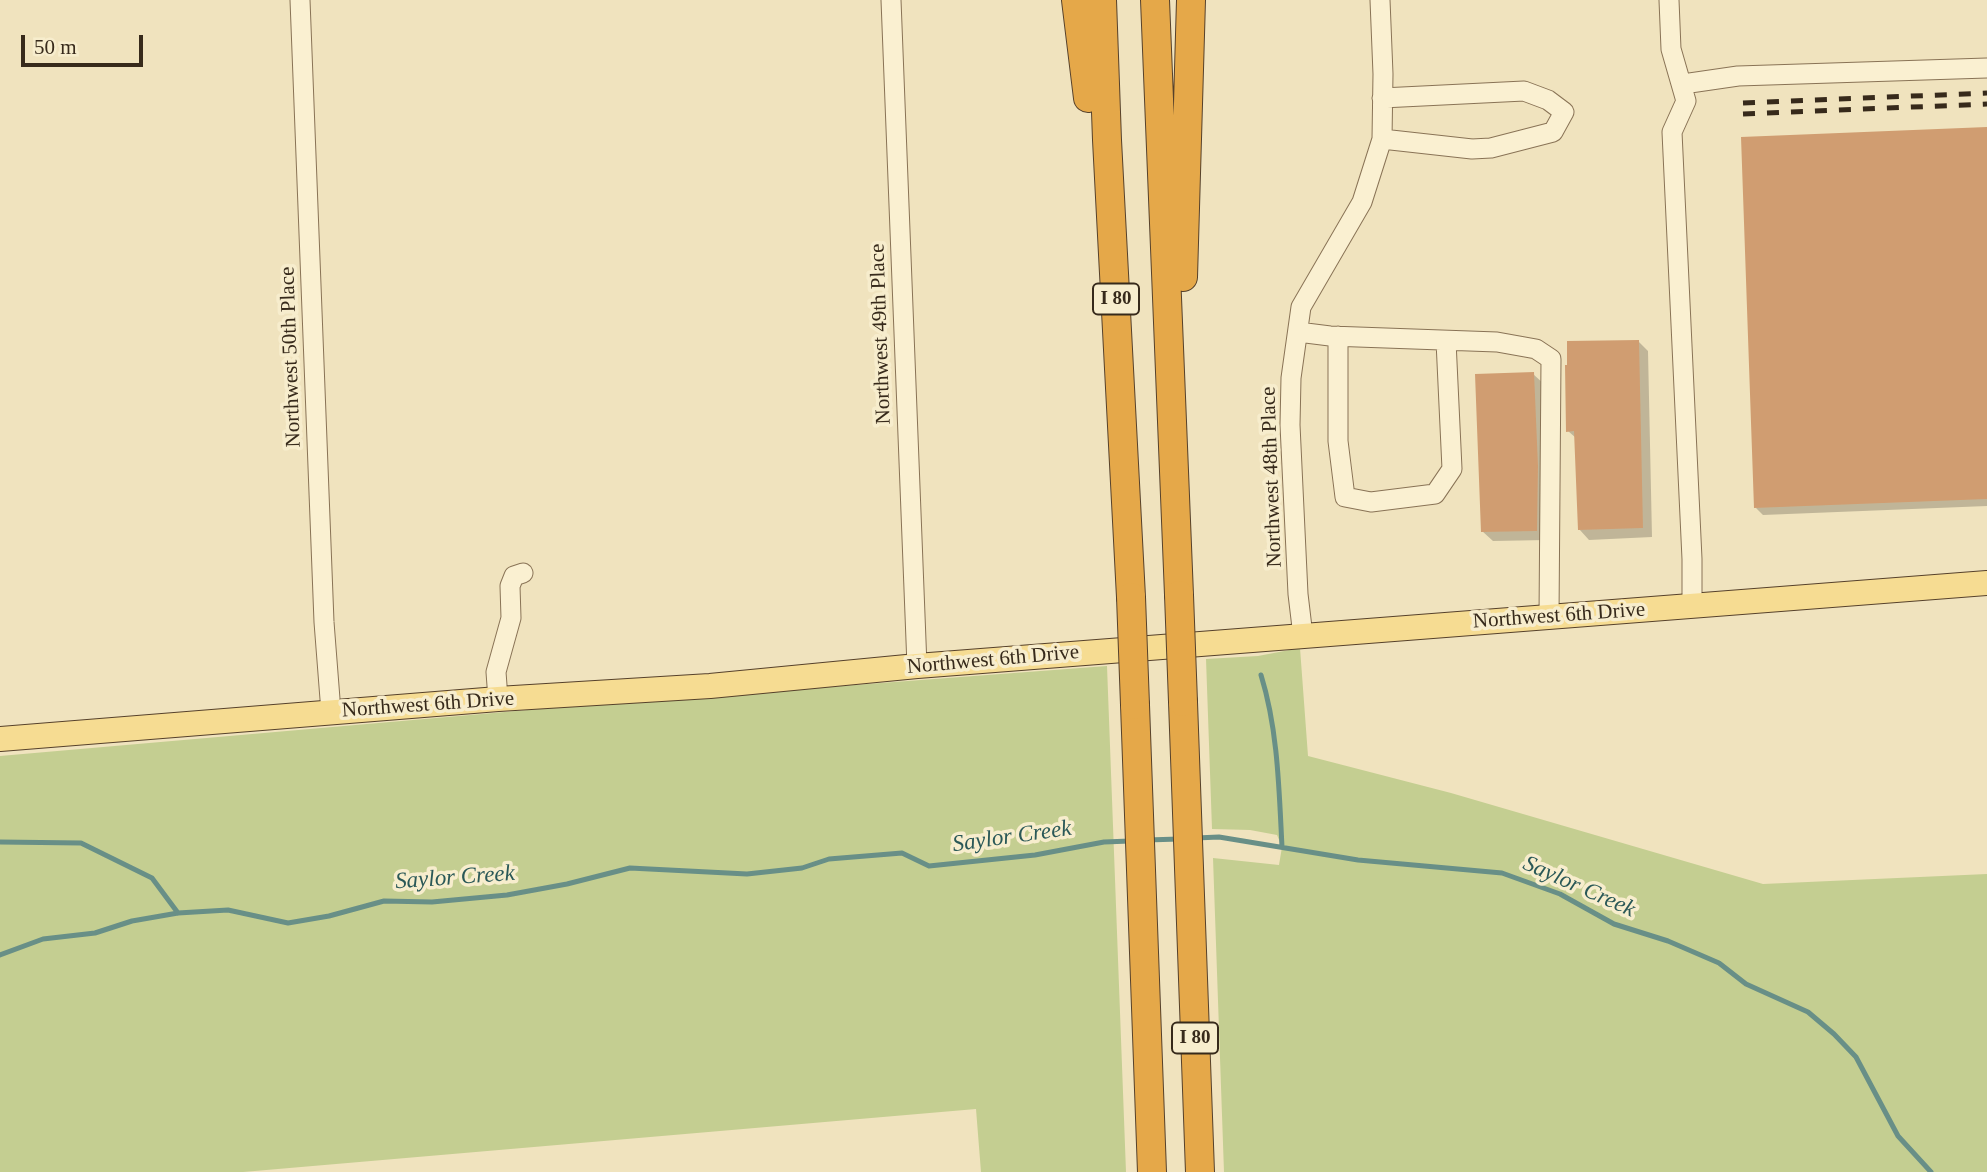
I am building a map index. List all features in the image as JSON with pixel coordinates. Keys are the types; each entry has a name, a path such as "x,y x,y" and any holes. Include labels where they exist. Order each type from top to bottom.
{"highway":[{"path":"1076,0 1086,72 1098,230 1125,449"},
{"name":"I 80","path":"1102,0 1107,140 1125,449 1152,1172"},
{"name":"I 80","path":"1155,0 1200,1172"},
{"path":"1174,461 1191,0"}],"main road":[{"name":"Northwest 6th Drive","path":"0,739 1987,583"}],"street":[{"name":"Northwest 50th Place","path":"300,0 324,622 331,712"},
{"name":"Northwest 49th Place","path":"891,0 917,666"},
{"name":"Northwest 48th Place","path":"1303,636 1298,594 1290,425 1291,378 1301,307 1362,202 1382,139 1380,0"},
{"path":"1669,0 1671,49 1686,100 1672,132 1692,606"},
{"path":"1683,84 1738,76 1987,68"},
{"path":"1382,98 1524,92 1548,100 1564,112 1553,132 1491,148 1472,149 1382,139"},
{"path":"1298,332 1497,342 1536,349 1550,359 1549,617"},
{"path":"1338,336 1338,441 1345,497 1371,502 1435,494 1452,469 1446,341"},
{"path":"498,699 496,672 511,618 510,586 514,576 523,573"}],"green space":[{"path":"1300,648 1308,756 1451,793 1763,884 1987,874 1987,1172 1224,1172 1213,858 1279,865 1282,847 1277,835 1250,830 1212,829 1206,659 1258,656"},
{"path":"1107,666 1126,1172 981,1172 976,1109 243,1172 0,1172 0,756 562,707"}],"building":[{"path":"1987,127 1987,499 1754,508 1741,137"},
{"path":"1639,340 1643,528 1578,530 1574,431 1566,432 1567,341"},
{"path":"1534,372 1538,466 1537,531 1481,532 1475,374"}],"waterway":[{"path":"1261,675 1274,738 1282,847"},
{"name":"Saylor Creek","path":"1196,838 1219,837 1358,860 1502,873 1560,894 1614,924 1668,941 1719,963 1746,984 1808,1012 1834,1034 1856,1057 1898,1136 1931,1172"},
{"name":"Saylor Creek","path":"1147,840 1179,839"},
{"name":"Saylor Creek","path":"0,955 43,939 95,933 132,921 178,913 228,910 288,923 329,916 384,901 432,902 507,895 567,884 630,868 747,874 802,868 829,859 902,853 929,866 1035,855 1104,842 1130,841"},
{"path":"0,842 81,843 152,878 178,913"}],"railway":[{"path":"1743,103 1987,93"},
{"path":"1743,114 1987,104"}]}
